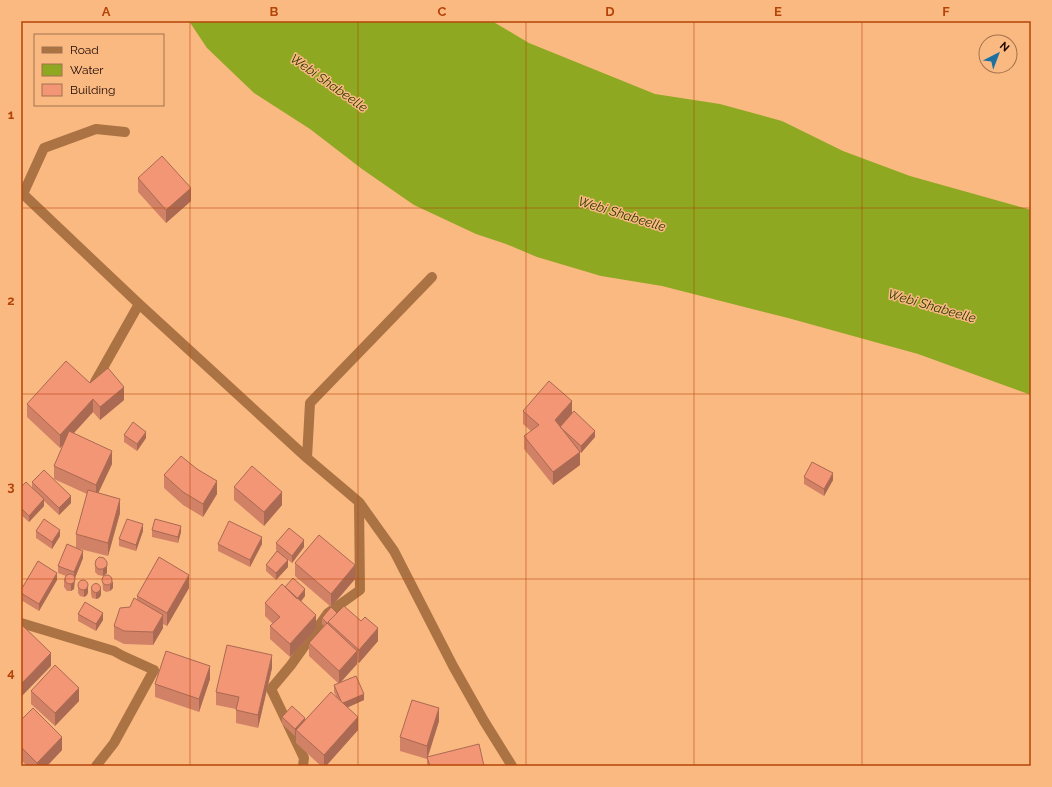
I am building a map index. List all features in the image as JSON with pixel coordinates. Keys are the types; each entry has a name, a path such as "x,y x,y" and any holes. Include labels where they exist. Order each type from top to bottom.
{"street":[{"path":"125,132 96,129 44,148 22,192 139,304 306,458 359,502 394,551 453,666 512,766"},
{"path":"306,458 310,403 432,277"},
{"path":"95,382 139,304"},
{"path":"303,766 304,758 271,689 291,665 328,613 360,590 359,502"},
{"path":"21,622 114,650 123,656 154,670 114,743 96,766"}],"water":[{"name":"Webi Shabeelle","path":"189,21 492,21 529,43 655,94 720,104 782,121 843,151 910,176 1031,210 1031,395 918,354 788,318 662,286 601,276 537,257 506,244 476,234 414,205 362,169 310,129 254,93 207,48"}],"building":[{"path":"162,156 191,188 166,210 138,178"},
{"path":"66,361 90,383 108,368 124,387 100,407 93,399 60,435 27,404"},
{"path":"549,381 572,401 555,420 580,452 553,472 524,436 539,425 523,411"},
{"path":"574,411 595,431 581,446 560,427"},
{"path":"133,422 146,432 137,444 124,435"},
{"path":"69,431 112,451 96,485 54,466"},
{"path":"181,456 197,469 217,481 203,504 183,492 164,475"},
{"path":"812,462 833,473 824,489 804,477"},
{"path":"252,466 282,492 264,512 234,487"},
{"path":"44,470 71,496 59,508 32,482"},
{"path":"26,482 44,499 29,516 21,508 21,487"},
{"path":"88,490 120,499 108,543 76,534"},
{"path":"44,519 60,530 52,542 36,531"},
{"path":"127,519 143,524 136,545 119,539"},
{"path":"155,519 181,526 178,537 152,530"},
{"path":"229,521 262,537 250,560 218,544"},
{"path":"289,528 304,540 292,556 276,543"},
{"path":"319,535 355,565 331,594 295,563"},
{"path":"67,544 83,551 74,572 58,566"},
{"path":"277,551 288,560 276,573 266,565"},
{"path":"99,557 104,558 107,562 107,566 103,569 98,569 95,565 96,560"},
{"path":"159,557 189,575 167,613 137,596"},
{"path":"38,561 57,573 39,604 21,593 21,590"},
{"path":"68,574 72,574 74,575 74,583 68,584 65,581 65,577"},
{"path":"105,575 109,575 111,576 111,584 105,585 102,582 102,578"},
{"path":"293,578 305,589 297,599 285,587"},
{"path":"83,580 88,585 83,590 78,585"},
{"path":"96,583 101,588 96,593 91,588"},
{"path":"282,584 316,615 290,644 270,626 280,617 265,603"},
{"path":"134,598 163,615 153,632 124,631 114,626 120,608 130,607"},
{"path":"85,602 103,613 96,624 78,614"},
{"path":"344,606 361,621 365,617 378,628 359,650 328,622"},
{"path":"331,607 337,613 328,622 328,624 322,618"},
{"path":"327,623 357,651 339,671 309,643"},
{"path":"21,624 51,653 21,684"},
{"path":"227,645 272,655 258,715 236,710 239,697 216,692"},
{"path":"166,651 210,666 199,699 155,684"},
{"path":"55,665 79,688 55,713 31,691"},
{"path":"356,676 364,694 343,703 334,685"},
{"path":"331,692 358,717 324,755 296,730"},
{"path":"412,700 439,708 427,746 400,737"},
{"path":"292,706 305,718 295,729 282,717"},
{"path":"33,708 62,737 37,763 21,747 21,720"},
{"path":"479,744 484,766 430,766 427,757"}]}
